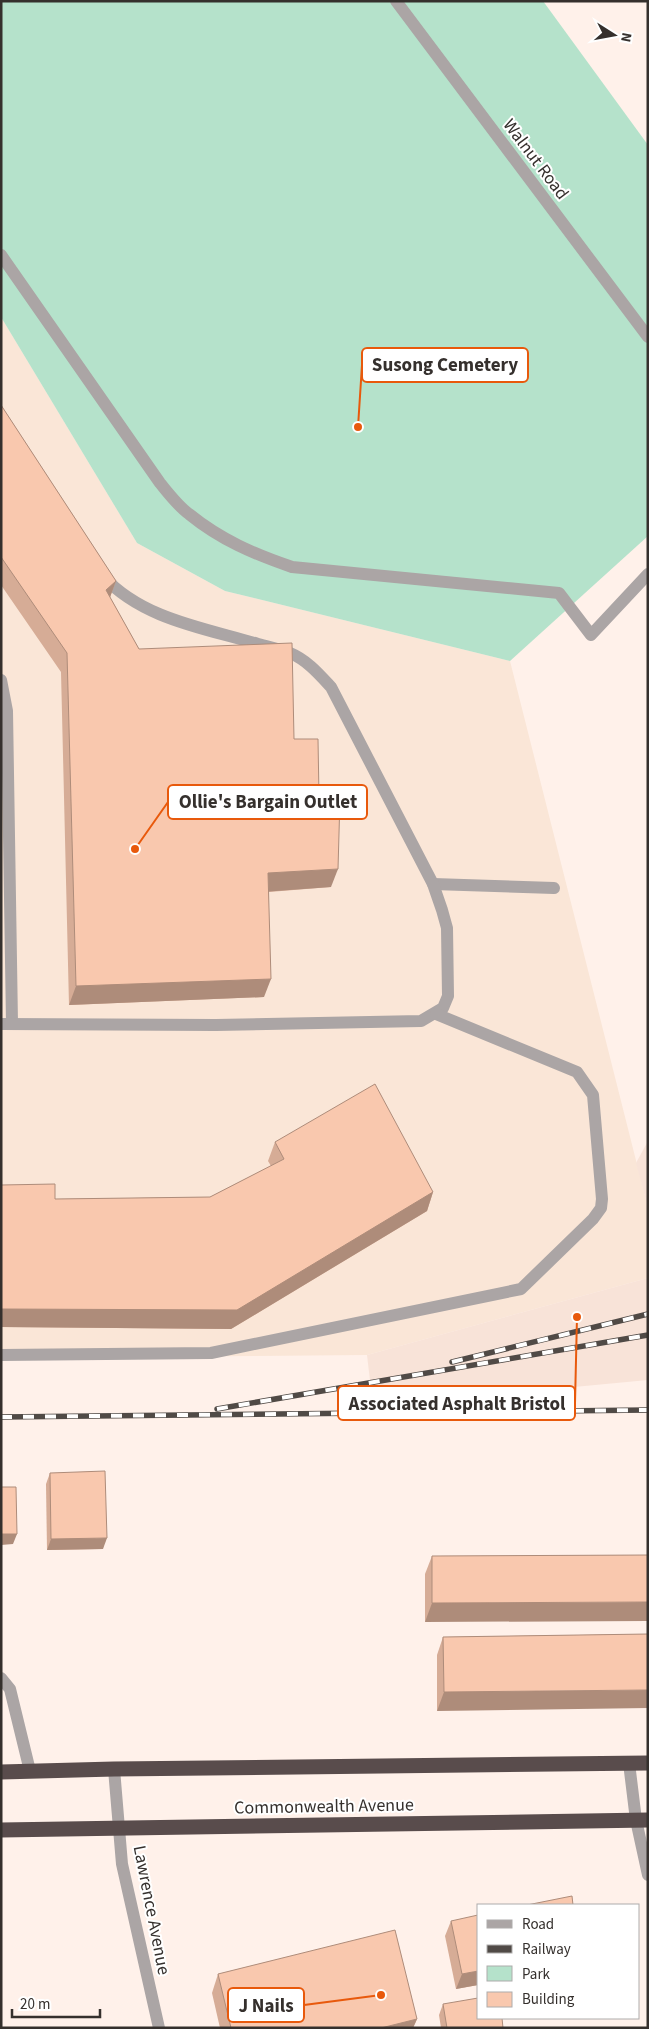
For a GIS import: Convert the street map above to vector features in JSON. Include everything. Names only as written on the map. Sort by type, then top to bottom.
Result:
[{"type":"highway","points":[[1,1772],[648,1763]]},
{"type":"highway","name":"Commonwealth Avenue","points":[[1,1830],[642,1820]]},
{"type":"street","name":"Walnut Road","points":[[396,1],[648,337]]},
{"type":"street","points":[[1,255],[160,484],[188,514],[223,538],[252,553],[292,567],[560,593],[591,635],[648,574]]},
{"type":"street","points":[[1,680],[7,711],[7,1023],[216,1025],[421,1021],[436,1014],[443,1008],[448,996],[447,928],[442,910],[432,884],[331,687],[313,668],[291,653],[167,618],[138,604],[112,586],[95,567]]},
{"type":"street","points":[[432,884],[554,888]]},
{"type":"street","points":[[1,1355],[211,1352],[521,1289],[593,1219],[601,1208],[602,1199],[593,1095],[578,1072],[436,1014]]},
{"type":"street","points":[[1,1678],[10,1689],[30,1771]]},
{"type":"street","points":[[629,1763],[642,1820],[648,1875]]},
{"type":"street","name":"Lawrence Avenue","points":[[114,1769],[122,1864],[159,2028]]},
{"type":"shaded area","points":[[1,317],[137,543],[225,591],[510,661],[648,1208],[648,1278],[367,1355],[1,1358]]},
{"type":"shaded area","points":[[648,1141],[648,1208],[636,1163]]},
{"type":"shaded area","points":[[648,1278],[648,1380],[373,1406],[367,1355]]},
{"type":"green space","points":[[1,1],[543,1],[648,145],[648,536],[510,661],[225,591],[137,543],[1,317]]},
{"type":"building","points":[[1,405],[116,581],[106,590],[139,649],[292,643],[294,739],[318,739],[319,797],[340,798],[338,869],[268,873],[271,979],[76,986],[67,653],[1,557]]},
{"type":"building","points":[[375,1084],[433,1192],[237,1310],[1,1309],[1,1185],[55,1184],[55,1199],[210,1197],[284,1159],[275,1142]]},
{"type":"building","points":[[105,1471],[107,1538],[51,1539],[50,1473]]},
{"type":"building","points":[[1,1487],[16,1487],[17,1534],[1,1534]]},
{"type":"building","points":[[648,1555],[648,1602],[432,1603],[432,1556]]},
{"type":"building","points":[[648,1634],[648,1690],[444,1692],[443,1637]]},
{"type":"building","points":[[572,1896],[573,1904],[532,1904]]},
{"type":"building","points":[[477,1915],[477,1971],[462,1974],[451,1921]]},
{"type":"building","points":[[395,1930],[417,2019],[381,2028],[231,2028],[218,1974]]},
{"type":"building","points":[[477,1998],[477,2019],[502,2019],[503,2028],[447,2028],[443,2004]]},
{"type":"railway","points":[[452,1362],[648,1314]]},
{"type":"railway","points":[[217,1409],[648,1335]]},
{"type":"railway","points":[[1,1417],[648,1410]]},
{"type":"place","name":"Susong Cemetery","points":[[358,427]]},
{"type":"place","name":"Ollie's Bargain Outlet","points":[[135,849]]},
{"type":"place","name":"Associated Asphalt Bristol","points":[[577,1317]]},
{"type":"place","name":"J Nails","points":[[381,1995]]}]
